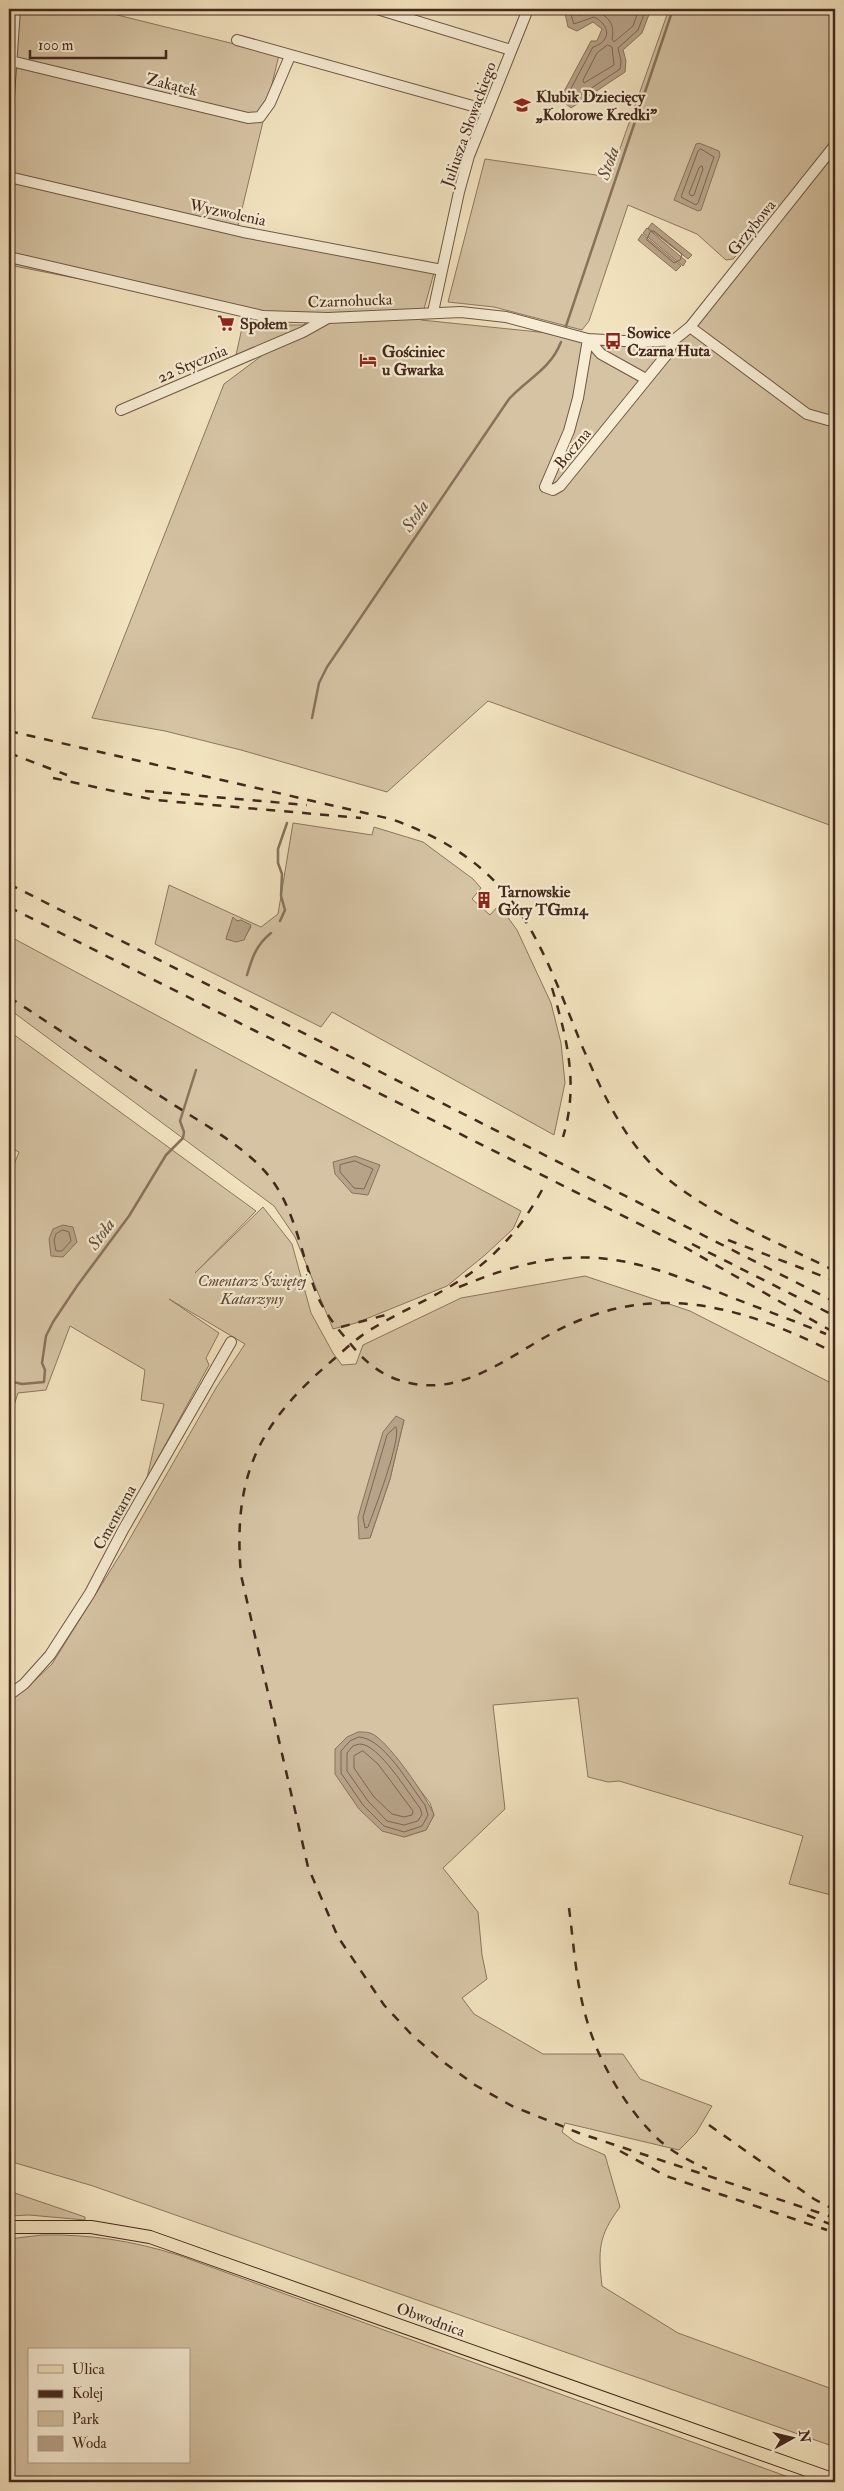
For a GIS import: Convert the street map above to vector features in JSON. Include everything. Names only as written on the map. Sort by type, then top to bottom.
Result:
[{"type":"main road","name":"Obwodnica","points":[[9,2227],[86,2226],[150,2237],[835,2480]]},
{"type":"street","points":[[9,96],[15,9]]},
{"type":"street","points":[[377,9],[511,50]]},
{"type":"street","name":"Juliusza Słowackiego","points":[[433,312],[459,192],[488,110],[528,9]]},
{"type":"street","points":[[237,40],[488,110]]},
{"type":"street","name":"Zakątek","points":[[11,61],[248,118],[260,117],[270,103],[290,56]]},
{"type":"street","name":"Grzybowa","points":[[690,327],[835,145]]},
{"type":"street","name":"Wyzwolenia","points":[[9,177],[243,232],[442,270]]},
{"type":"street","name":"Czarnohucka","points":[[9,258],[263,316],[328,318],[433,312],[506,317],[588,339],[642,342],[674,340]]},
{"type":"street","name":"22 Stycznia","points":[[121,410],[303,332],[328,318]]},
{"type":"street","points":[[674,340],[690,327],[801,410],[828,420],[835,419]]},
{"type":"street","points":[[588,339],[601,354],[646,379]]},
{"type":"street","name":"Boczna","points":[[588,339],[578,398],[569,431],[545,487],[553,490],[560,486],[668,353],[674,340]]},
{"type":"street","name":"Cmentarna","points":[[9,1695],[36,1672],[50,1655],[85,1600],[231,1342]]},
{"type":"green space","points":[[9,9],[93,9],[279,55],[236,234],[435,269],[421,320],[676,346],[835,148],[835,827],[488,701],[387,792],[241,750],[165,731],[92,718],[224,384],[292,333],[236,355],[244,319],[282,325],[303,325],[314,316],[267,322],[131,289],[9,265]]},
{"type":"green space","points":[[669,9],[835,9],[835,139],[783,206],[733,259],[726,260],[697,234],[628,205],[589,321],[582,330],[494,307],[448,302],[485,159],[610,177]]},
{"type":"green space","points":[[293,823],[372,835],[374,827],[423,842],[473,879],[481,888],[472,899],[490,915],[499,905],[517,930],[551,1003],[561,1043],[565,1083],[554,1135],[332,1012],[321,1027],[155,944],[169,885],[261,927],[278,914]],"holes":[[[236,920],[249,924],[251,927],[245,937],[226,939],[229,929]]]},
{"type":"green space","points":[[9,936],[521,1211],[513,1229],[447,1286],[356,1323],[333,1329],[295,1237],[274,1206],[9,1009]]},
{"type":"green space","name":"Cmentarz Świętej Katarzyny","points":[[9,1031],[256,1211],[195,1273],[263,1207],[292,1244],[311,1313],[333,1353],[342,1365],[356,1364],[363,1345],[461,1298],[585,1276],[690,1311],[835,1385],[835,1896],[789,1884],[803,1836],[619,1781],[608,1782],[588,1777],[578,1698],[493,1705],[505,1809],[443,1868],[478,1912],[482,1955],[487,1979],[462,1998],[474,2014],[543,2054],[623,2054],[640,2079],[712,2106],[696,2133],[679,2150],[565,2123],[562,2132],[575,2142],[605,2155],[620,2207],[607,2227],[601,2244],[602,2286],[678,2333],[835,2390],[835,2447],[93,2186],[9,2161],[9,1700],[30,1685],[52,1664],[125,1547],[216,1388],[245,1344],[169,1299],[219,1333],[206,1358],[209,1365],[147,1478],[164,1404],[141,1400],[145,1370],[70,1326],[46,1390],[18,1393],[9,1421],[9,1177],[19,1152],[9,1147]],"holes":[[[404,1420],[390,1479],[370,1538]],[[413,1781],[430,1803],[434,1815],[426,1830],[404,1837]]]},
{"type":"green space","points":[[9,2191],[85,2217],[85,2220],[29,2215],[9,2216]]},
{"type":"green space","points":[[60,2235],[128,2242],[178,2255],[802,2482],[9,2482],[9,2239]]},
{"type":"water","points":[[564,9],[651,9],[642,33],[623,50],[626,61],[625,72],[571,108],[560,99],[591,41],[597,41],[602,29],[593,22],[577,31],[568,27]]},
{"type":"water","points":[[699,143],[719,151],[720,155],[701,210],[698,211],[674,200],[696,144]]},
{"type":"water","points":[[652,223],[692,255],[688,259],[648,228]]},
{"type":"water","points":[[647,228],[686,261],[683,266],[643,233]]},
{"type":"water","points":[[642,234],[681,266],[676,271],[638,240]]},
{"type":"water","points":[[233,917],[237,921],[241,920],[251,925],[244,940],[236,942],[226,939]]},
{"type":"water","points":[[355,1156],[380,1165],[368,1195],[352,1193],[335,1174],[333,1162]]},
{"type":"water","points":[[63,1225],[73,1227],[77,1242],[63,1257],[51,1256],[49,1239],[53,1229]]},
{"type":"water","points":[[396,1416],[404,1420],[390,1479],[370,1538],[359,1539],[358,1517],[383,1432]]},
{"type":"water","points":[[358,1732],[369,1733],[386,1745],[415,1783],[434,1815],[426,1830],[404,1837],[382,1831],[359,1809],[335,1774],[335,1749],[347,1737]]},
{"type":"waterway","name":"Stoła","points":[[566,326],[673,9]]},
{"type":"waterway","name":"Stoła","points":[[312,718],[319,683],[327,667],[509,399],[545,367],[561,342]]},
{"type":"waterway","name":"Stoła","points":[[280,921],[285,910],[281,896],[282,874],[278,863],[278,849],[287,823]]},
{"type":"waterway","name":"Stoła","points":[[247,975],[255,952],[271,933]]},
{"type":"waterway","name":"Stoła","points":[[9,1381],[22,1384],[44,1382],[45,1370],[42,1363],[46,1336],[77,1286],[129,1216],[166,1155],[183,1138],[184,1132],[180,1121],[196,1070]]},
{"type":"railway","points":[[9,731],[391,819],[433,837],[467,857],[494,881],[516,907],[534,937],[551,969],[600,1086],[621,1124],[638,1149],[678,1187],[703,1204],[729,1219],[835,1271]]},
{"type":"railway","points":[[9,753],[67,775]]},
{"type":"railway","points":[[53,778],[155,800],[361,818]]},
{"type":"railway","points":[[145,791],[307,805]]},
{"type":"railway","points":[[9,884],[835,1302]]},
{"type":"railway","points":[[9,907],[679,1244],[835,1333]]},
{"type":"railway","points":[[552,988],[566,1043],[571,1080],[568,1118],[563,1137]]},
{"type":"railway","points":[[9,997],[237,1146],[262,1168],[272,1180],[287,1207],[317,1295],[327,1314],[354,1349],[366,1361],[386,1375],[402,1381],[426,1385],[448,1384],[470,1378],[573,1323],[607,1311],[641,1304],[674,1303],[707,1306],[739,1314],[771,1324],[835,1353]]},
{"type":"railway","points":[[542,1190],[526,1217],[506,1241],[472,1272],[448,1288],[370,1330],[326,1366],[282,1412],[266,1435],[254,1458],[246,1484],[241,1511],[239,1542],[241,1575],[308,1867],[338,1937],[384,2005],[412,2035],[442,2061],[475,2085],[512,2106],[579,2133],[835,2218]]},
{"type":"railway","points":[[728,1240],[835,1281]]},
{"type":"railway","points":[[692,1244],[835,1316]]},
{"type":"railway","points":[[459,1287],[499,1272],[534,1263],[567,1258],[597,1258],[628,1262],[660,1271],[826,1334]]},
{"type":"railway","points":[[341,1327],[389,1314]]},
{"type":"railway","points":[[569,1908],[576,1966],[584,2010],[593,2039],[607,2070],[634,2113],[656,2137],[667,2147],[707,2169]]},
{"type":"railway","points":[[709,2125],[814,2199],[835,2210]]},
{"type":"railway","points":[[620,2151],[666,2176],[827,2230]]},
{"type":"railway","points":[[807,2215],[835,2226]]},
{"type":"place","name":"Klubik Dziecięcy „Kolorowe Kredki”","points":[[522,105]]},
{"type":"place","name":"Społem","points":[[226,323]]},
{"type":"place","name":"Sowice Czarna Huta","points":[[613,341]]},
{"type":"place","name":"Gościniec u Gwarka","points":[[368,360]]},
{"type":"place","name":"Tarnowskie Góry TGm14","points":[[484,900]]}]
